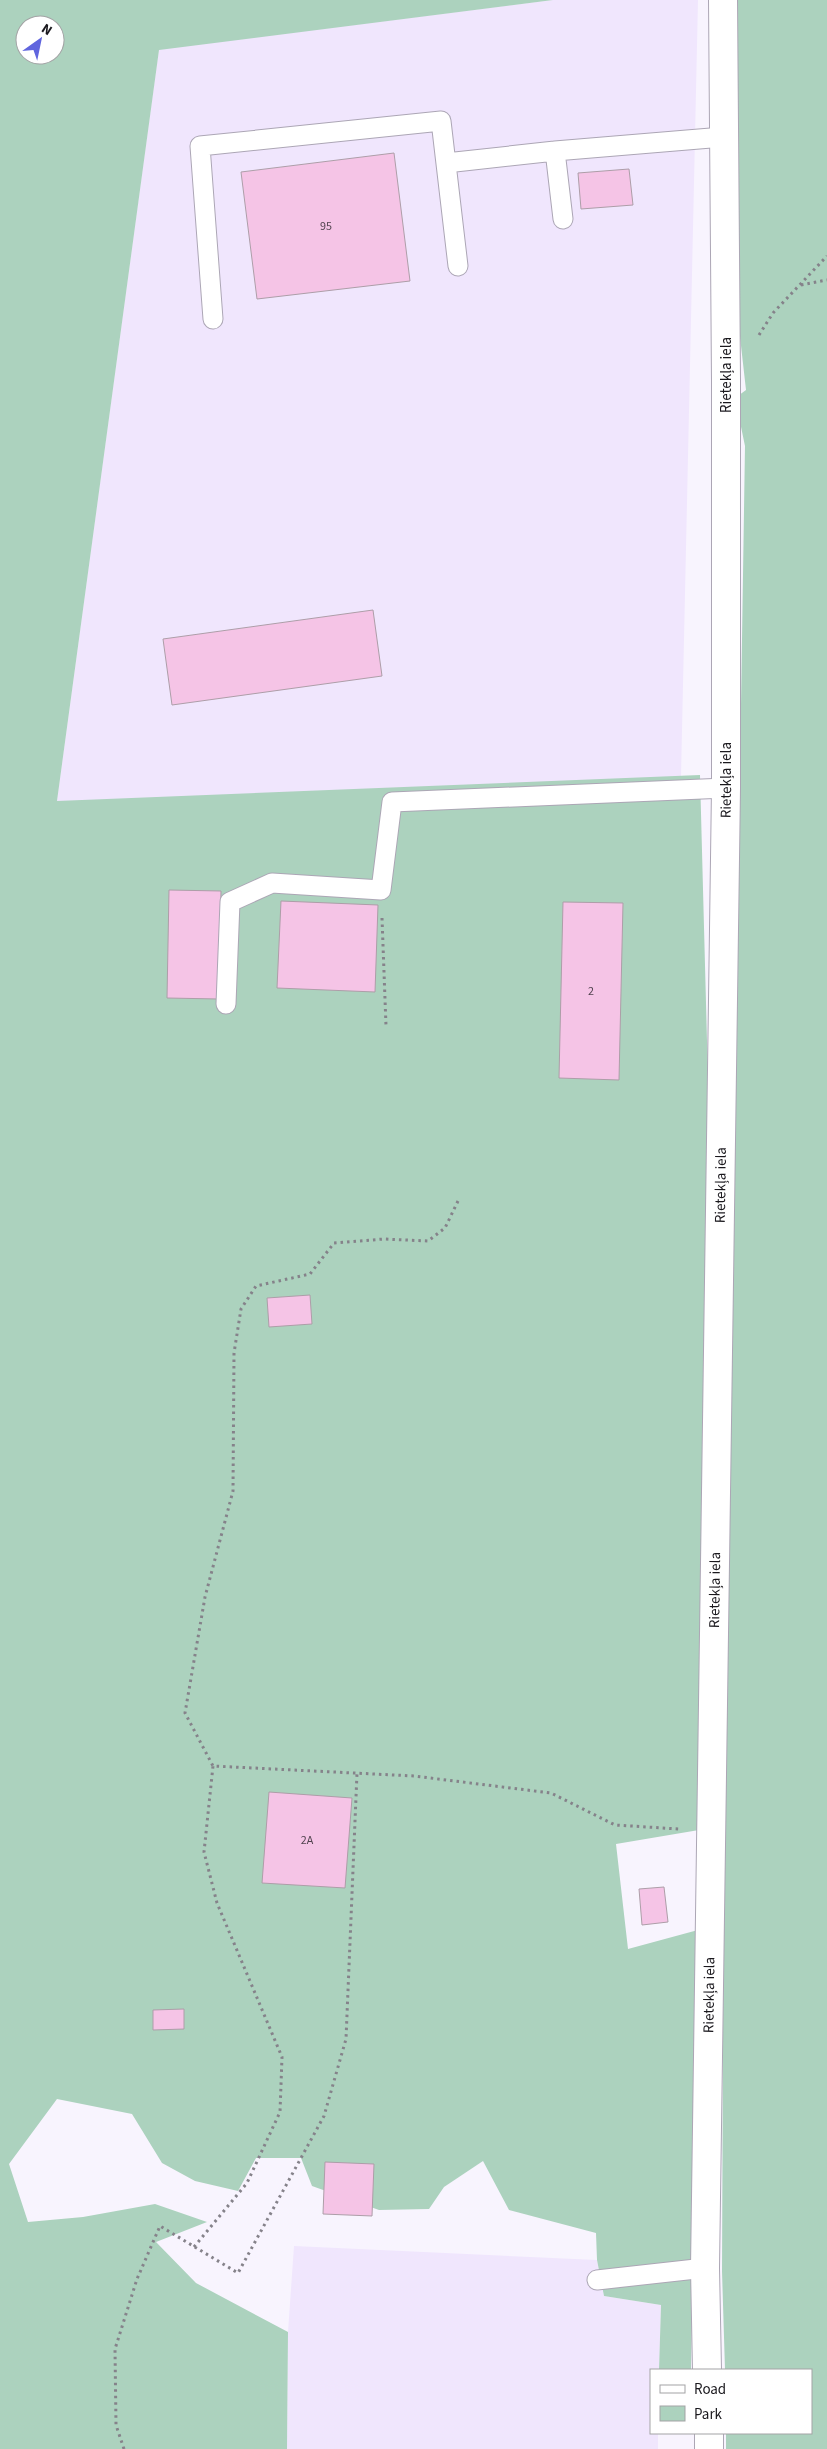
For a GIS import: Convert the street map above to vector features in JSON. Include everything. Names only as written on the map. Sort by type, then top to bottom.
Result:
[{"type":"street","name":"Rietekļa iela","points":[[707,2369],[705,2268],[726,788],[726,380],[723,0]]},
{"type":"street","points":[[709,2434],[709,2449]]},
{"type":"lane","points":[[213,319],[200,146],[441,121],[458,266]]},
{"type":"lane","points":[[446,163],[555,151],[723,137]]},
{"type":"lane","points":[[555,151],[563,219]]},
{"type":"lane","points":[[226,1004],[230,902],[272,883],[381,890],[392,802],[726,788]]},
{"type":"lane","points":[[597,2280],[705,2268]]},
{"type":"path","points":[[726,380],[773,313],[827,256]]},
{"type":"path","points":[[801,285],[827,280]]},
{"type":"path","points":[[381,890],[386,1026]]},
{"type":"path","points":[[194,2247],[247,2183],[280,2112],[281,2093],[282,2057],[217,1902],[204,1852],[213,1766],[185,1713],[205,1597],[233,1491],[234,1353],[242,1309],[256,1286],[310,1274],[334,1243],[384,1239],[428,1241],[445,1228],[458,1200]]},
{"type":"path","points":[[213,1766],[414,1776],[551,1793],[615,1825],[683,1829]]},
{"type":"path","points":[[124,2449],[116,2425],[115,2350],[137,2279],[160,2226],[238,2273],[324,2116],[346,2039],[357,1773]]},
{"type":"shaded area","points":[[553,0],[698,0],[680,822],[57,801],[159,49]]},
{"type":"shaded area","points":[[294,2246],[597,2260],[604,2296],[661,2305],[659,2369],[650,2369],[650,2434],[658,2434],[658,2449],[287,2449],[288,2332]]},
{"type":"green space","points":[[0,0],[553,0],[159,50],[57,801],[700,775],[709,1117],[699,1830],[616,1844],[628,1949],[698,1930],[691,2369],[659,2369],[661,2305],[604,2296],[597,2260],[596,2233],[509,2210],[483,2161],[444,2187],[429,2209],[379,2210],[312,2186],[301,2158],[256,2158],[238,2191],[195,2181],[162,2163],[132,2114],[57,2099],[9,2164],[28,2222],[83,2217],[155,2204],[207,2222],[156,2242],[196,2283],[288,2332],[287,2449],[0,2449]]},
{"type":"green space","points":[[737,0],[827,0],[827,2449],[726,2449],[726,2434],[812,2434],[812,2369],[725,2369],[722,2271],[724,1802],[745,446],[740,422],[731,401],[746,390],[731,257],[738,151],[735,61],[737,60]]},
{"type":"building","points":[[394,153],[410,281],[257,299],[241,172]]},
{"type":"building","points":[[629,169],[633,205],[581,209],[578,173]]},
{"type":"building","points":[[373,610],[382,676],[172,705],[163,639]]},
{"type":"building","points":[[169,890],[221,891],[219,999],[167,998]]},
{"type":"building","points":[[281,901],[378,905],[375,992],[277,988]]},
{"type":"building","points":[[563,902],[623,903],[619,1080],[559,1078]]},
{"type":"building","points":[[310,1295],[312,1324],[269,1327],[267,1298]]},
{"type":"building","points":[[269,1792],[352,1798],[345,1888],[262,1883]]},
{"type":"building","points":[[664,1887],[668,1922],[642,1925],[639,1889]]},
{"type":"building","points":[[184,2009],[184,2029],[153,2030],[153,2010]]},
{"type":"building","points":[[325,2162],[374,2164],[372,2216],[323,2214]]}]
